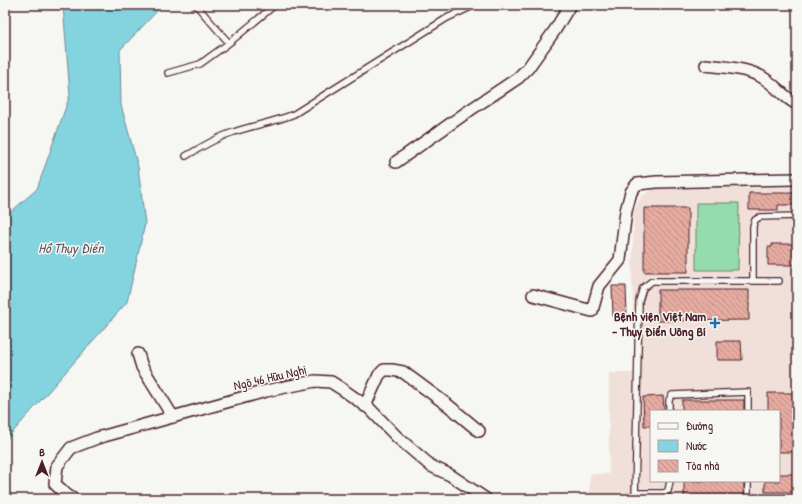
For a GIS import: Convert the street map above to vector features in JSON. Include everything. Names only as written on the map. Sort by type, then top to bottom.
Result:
[{"type":"street","points":[[396,162],[518,78],[528,68],[555,30],[570,5]]},
{"type":"street","points":[[706,65],[744,71],[760,76],[788,99],[797,104]]},
{"type":"street","points":[[533,295],[592,311],[599,286],[620,260],[626,211],[631,192],[637,184],[657,182],[797,180]]},
{"type":"street","points":[[138,354],[142,367],[173,417]]},
{"type":"street","points":[[365,406],[379,375],[384,370],[403,372],[449,406],[479,431]]},
{"type":"street","name":"Ngõ 46 Hữu Nghị","points":[[74,499],[68,496],[55,484],[57,466],[72,448],[97,438],[266,391],[315,381],[331,382],[365,406],[397,437],[431,466],[450,475],[486,499]]},
{"type":"lane","points":[[196,5],[229,43]]},
{"type":"lane","points":[[168,73],[200,64],[229,43],[275,5]]},
{"type":"lane","points":[[186,156],[220,137],[282,119],[294,114],[447,18],[475,5]]},
{"type":"lane","points":[[753,281],[753,226],[755,220],[760,217],[797,216]]},
{"type":"lane","points":[[670,482],[668,491],[664,493],[636,496],[639,301],[643,288],[652,281],[779,281]]},
{"type":"lane","points":[[669,410],[669,400],[672,395],[748,392],[748,410]]},
{"type":"lane","points":[[748,482],[748,499]]},
{"type":"shaded area","name":"Bệnh viện Việt Nam - Thụy Điển Uông Bí","points":[[797,187],[797,499],[589,499],[590,474],[609,474],[609,373],[635,373],[632,273],[634,210],[641,196],[653,189]]},
{"type":"green space","points":[[696,203],[739,203],[738,270],[696,270]]},
{"type":"water","name":"Hồ Thụy Điển","points":[[63,5],[154,5],[160,8],[120,50],[121,105],[138,167],[145,224],[127,302],[5,441],[5,217],[37,189],[70,95]]},
{"type":"building","points":[[749,193],[797,193],[797,205],[778,205],[778,210],[749,210]]},
{"type":"building","points":[[644,208],[688,208],[688,272],[644,272]]},
{"type":"building","points":[[772,244],[797,244],[797,265],[768,265],[768,247],[772,247]]},
{"type":"building","points":[[612,286],[626,286],[627,317],[613,318]]},
{"type":"building","points":[[658,290],[749,290],[749,320],[658,321]]},
{"type":"building","points":[[717,341],[741,341],[742,360],[717,360]]},
{"type":"building","points":[[768,393],[797,393],[797,452],[780,452],[780,410],[768,410]]},
{"type":"building","points":[[663,396],[664,410],[650,410],[650,426],[644,426],[643,397]]},
{"type":"building","points":[[682,400],[744,400],[744,410],[682,410]]},
{"type":"building","points":[[780,474],[797,474],[797,492],[765,492],[765,482],[780,482]]},
{"type":"building","points":[[684,482],[744,482],[744,499],[684,499]]},
{"type":"place","name":"Bệnh viện Việt Nam - Thụy Điển Uông Bí","points":[[715,323]]}]
